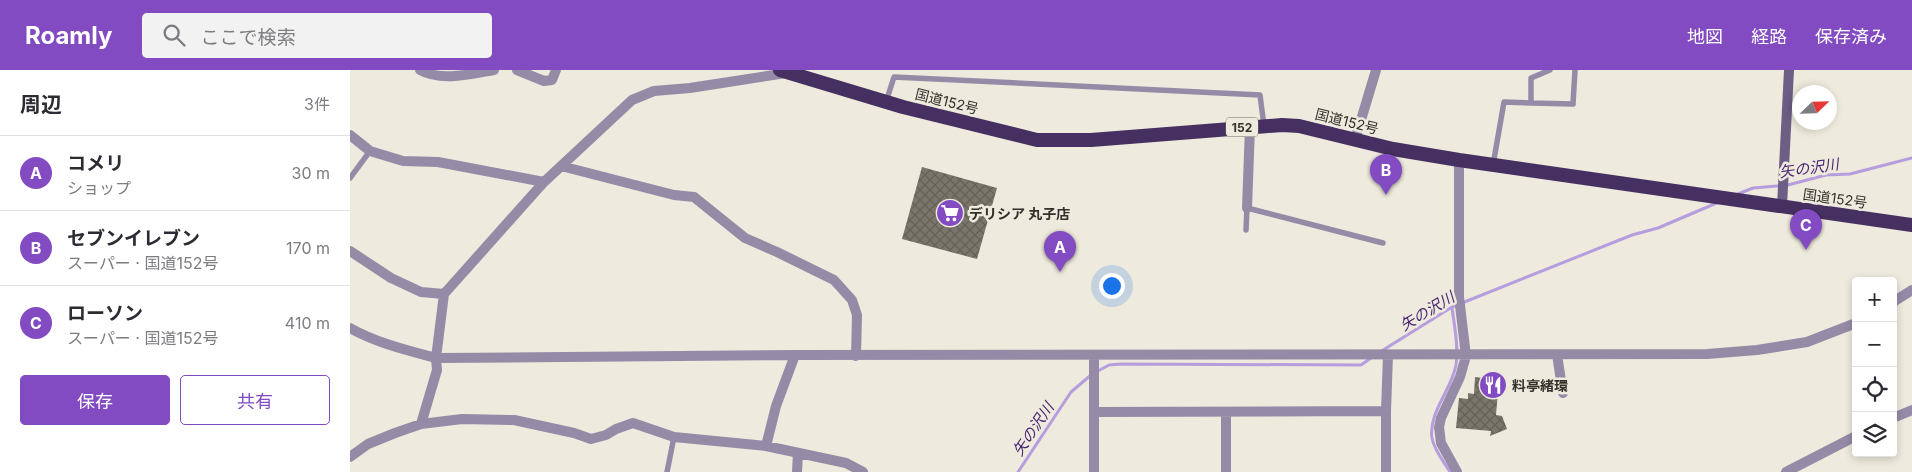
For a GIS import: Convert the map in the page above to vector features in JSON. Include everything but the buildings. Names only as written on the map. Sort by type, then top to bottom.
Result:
[{"type":"highway","name":"国道152号","points":[[783,72],[886,102],[1037,140],[1091,140],[1257,126],[1300,126],[1355,140],[1460,160],[1912,226]]},
{"type":"main road","points":[[1782,206],[1789,70]]},
{"type":"street","points":[[420,70],[427,74],[446,76],[494,70]]},
{"type":"street","points":[[516,70],[544,81],[552,80],[556,70]]},
{"type":"street","points":[[1355,140],[1376,70]]},
{"type":"street","points":[[421,424],[437,370],[436,358],[444,294],[544,182],[632,100],[654,91],[690,88],[783,72]]},
{"type":"street","points":[[1247,208],[1257,126]]},
{"type":"street","points":[[350,134],[370,151],[403,161],[438,162],[544,182]]},
{"type":"street","points":[[1457,472],[1441,443],[1439,427],[1441,418],[1460,378],[1460,160]]},
{"type":"street","points":[[561,166],[674,195],[694,197],[745,238],[834,280],[852,300],[857,315],[856,356]]},
{"type":"street","points":[[350,251],[391,278],[421,292],[444,294]]},
{"type":"street","points":[[1897,299],[1912,290]]},
{"type":"street","points":[[350,328],[364,336],[393,347],[436,358],[795,355],[1460,356],[1707,354],[1757,350],[1807,342],[1852,325]]},
{"type":"street","points":[[766,446],[776,406],[795,355]]},
{"type":"street","points":[[1385,355],[1386,472]]},
{"type":"street","points":[[1557,355],[1563,393]]},
{"type":"street","points":[[1094,356],[1094,472]]},
{"type":"street","points":[[1897,416],[1912,410]]},
{"type":"street","points":[[1095,412],[1386,411]]},
{"type":"street","points":[[1226,412],[1226,472]]},
{"type":"street","points":[[350,457],[368,444],[395,432],[421,424],[462,419],[514,420],[574,433],[591,439],[606,435],[633,423],[674,437],[766,446],[846,463],[863,472]]},
{"type":"street","points":[[1786,472],[1852,438]]},
{"type":"street","points":[[797,472],[798,453]]},
{"type":"lane","points":[[1531,103],[1531,78],[1550,70]]},
{"type":"lane","points":[[1493,165],[1504,102],[1573,104],[1575,70]]},
{"type":"lane","points":[[886,102],[894,77],[1260,95],[1257,126]]},
{"type":"lane","points":[[350,178],[370,151]]},
{"type":"lane","points":[[1246,230],[1247,208],[1383,243]]},
{"type":"lane","points":[[667,472],[674,437]]},
{"type":"waterway","name":"矢の沢川","points":[[1738,194],[1753,188],[1788,185],[1826,175],[1850,174],[1912,158]]},
{"type":"waterway","name":"矢の沢川","points":[[1380,352],[1452,307],[1632,235],[1658,228],[1719,202]]},
{"type":"waterway","points":[[1450,472],[1435,447],[1432,429],[1437,410],[1454,374],[1456,365],[1457,343],[1452,307]]},
{"type":"waterway","name":"矢の沢川","points":[[1096,372],[1109,365],[1121,364],[1361,365],[1371,358]]},
{"type":"waterway","name":"矢の沢川","points":[[1018,472],[1071,392],[1091,375]]},
{"type":"place","name":"セブンイレブン","points":[[1386,195]]},
{"type":"place","name":"デリシア 丸子店","points":[[950,213]]},
{"type":"place","name":"ローソン","points":[[1806,250]]},
{"type":"place","name":"コメリ","points":[[1060,272]]},
{"type":"place","name":"料亭緒環","points":[[1493,385]]}]
